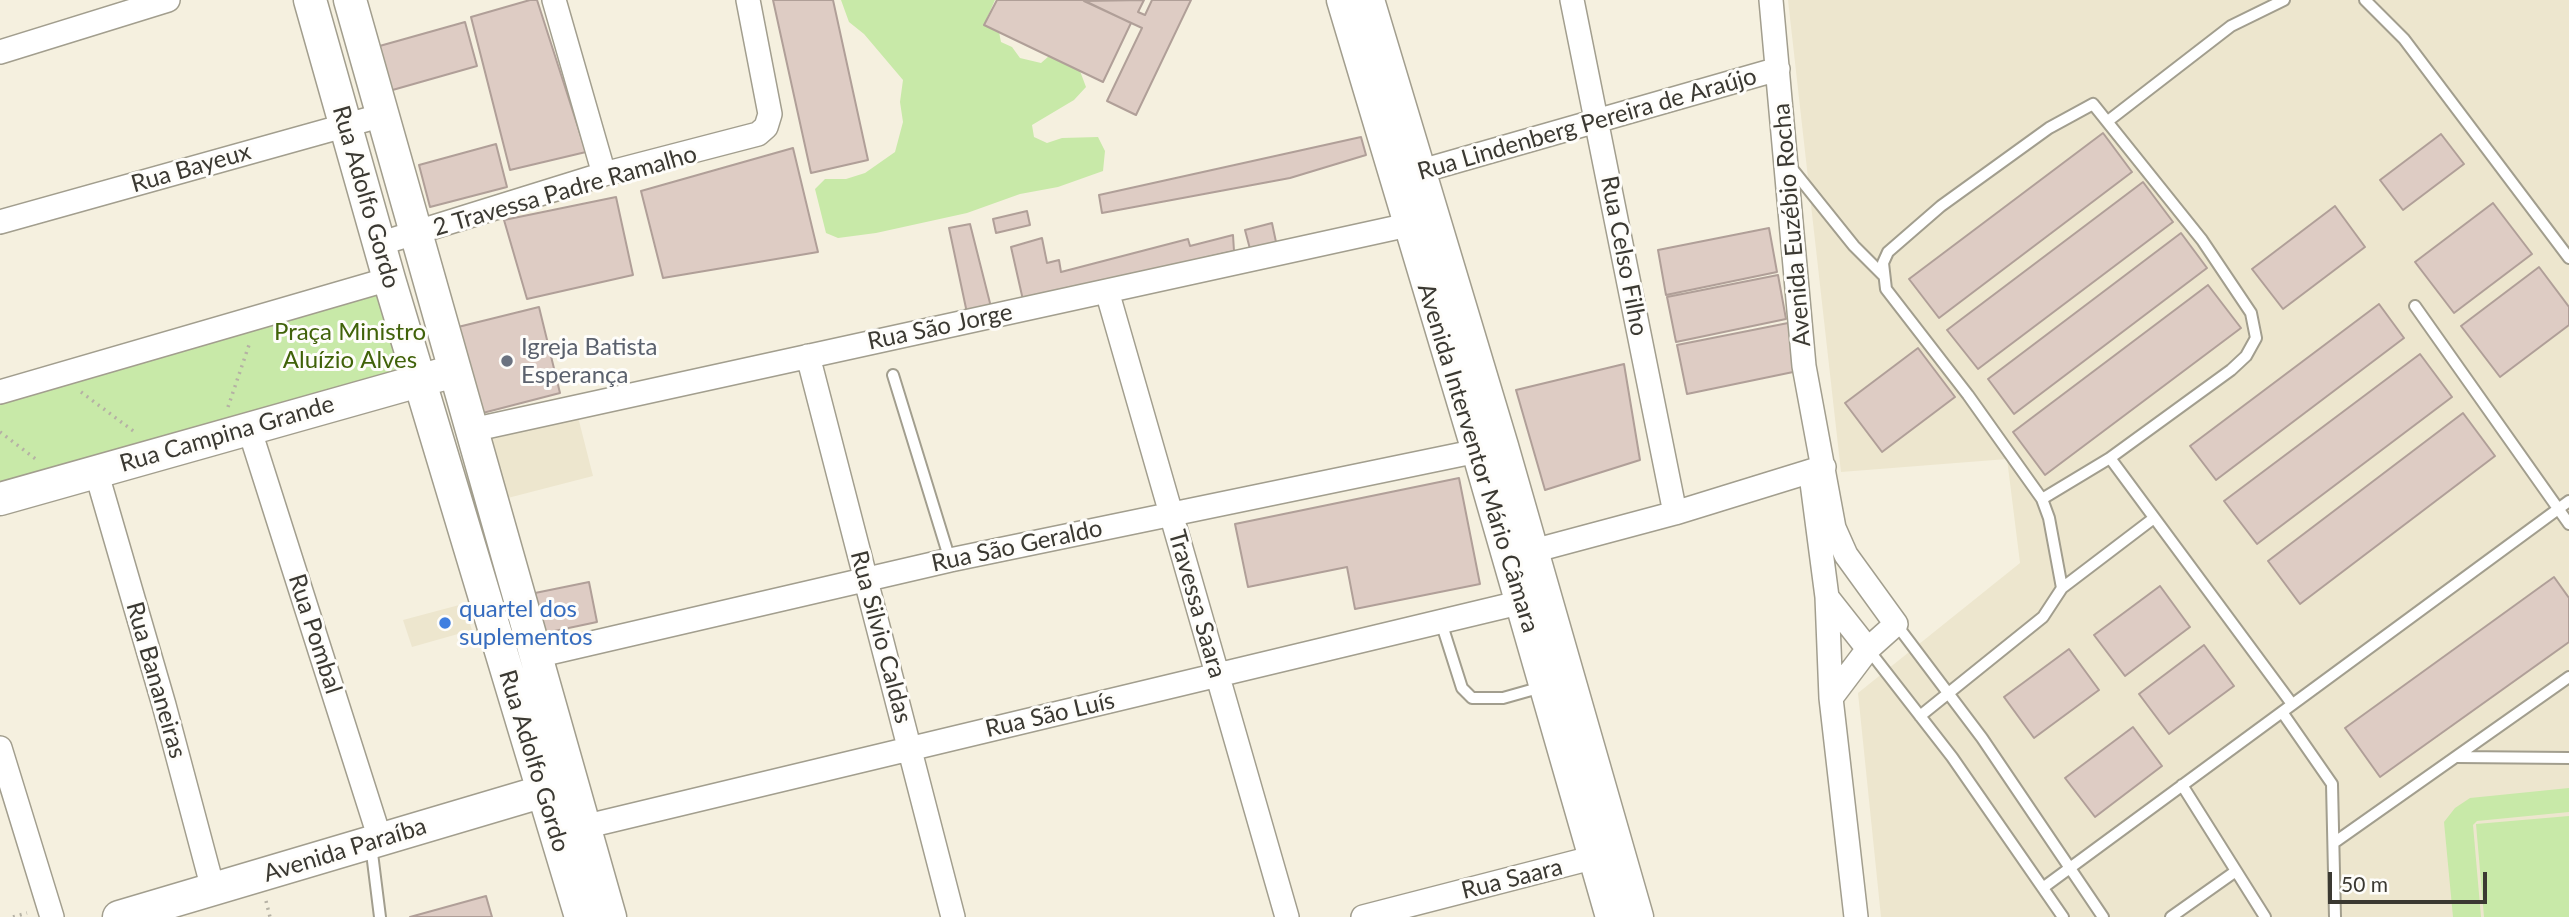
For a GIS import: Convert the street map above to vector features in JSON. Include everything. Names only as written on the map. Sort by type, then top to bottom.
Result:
[{"type":"main road","name":"Rua Adolfo Gordo","points":[[310,0],[420,380],[570,830],[610,917]]},
{"type":"main road","name":"Rua Adolfo Gordo","points":[[350,0],[536,656],[557,787]]},
{"type":"main road","name":"Avenida Interventor Mário Câmara","points":[[1343,0],[1408,175],[1608,854],[1637,917]]},
{"type":"main road","name":"Avenida Interventor Mário Câmara","points":[[1368,0],[1408,175],[1408,225],[1490,449]]},
{"type":"main road","name":"Rua Campina Grande","points":[[0,499],[96,471],[237,422],[455,371]]},
{"type":"main road","name":"Avenida Paraíba","points":[[119,917],[557,787]]},
{"type":"main road","name":"Rua Adolfo Gordo","points":[[570,830],[581,917]]},
{"type":"main road","name":"Avenida Interventor Mário Câmara","points":[[1608,854],[1612,917]]},
{"type":"street","points":[[0,51],[168,0]]},
{"type":"street","points":[[554,0],[604,174]]},
{"type":"street","name":"2 Travessa Padre Ramalho","points":[[379,244],[604,174],[751,138],[766,127],[770,114],[748,0]]},
{"type":"street","name":"Rua Celso Filho","points":[[1572,0],[1675,513]]},
{"type":"street","name":"Avenida Euzébio Rocha","points":[[1771,0],[1804,366],[1817,469],[1828,597],[1831,698],[1856,917]]},
{"type":"street","name":"Rua Lindenberg Pereira de Araújo","points":[[1408,175],[1778,69]]},
{"type":"street","name":"Rua Bayeux","points":[[0,222],[383,115]]},
{"type":"street","name":"Rua São Jorge","points":[[472,430],[1408,225]]},
{"type":"street","points":[[0,392],[389,279]]},
{"type":"street","name":"Travessa Saara","points":[[1107,291],[1287,917]]},
{"type":"street","name":"Rua Silvio Caldas","points":[[808,356],[953,917]]},
{"type":"street","name":"Rua Pombal","points":[[237,422],[375,841]]},
{"type":"street","name":"Rua São Geraldo","points":[[536,656],[1171,512],[1490,449]]},
{"type":"street","points":[[1520,555],[1675,513],[1817,469]]},
{"type":"street","name":"Avenida Euzébio Rocha","points":[[1817,469],[1839,541],[1896,624]]},
{"type":"street","name":"Rua Bananeiras","points":[[96,471],[164,705],[212,889]]},
{"type":"street","points":[[1828,597],[1868,649]]},
{"type":"street","name":"Rua São Luís","points":[[570,830],[1533,600]]},
{"type":"street","points":[[1831,698],[1868,649],[1896,624]]},
{"type":"street","points":[[0,748],[51,917]]},
{"type":"street","name":"Rua Saara","points":[[1363,917],[1608,854]]},
{"type":"lane","points":[[2108,121],[2231,26],[2284,0]]},
{"type":"lane","points":[[2365,0],[2404,39],[2569,258]]},
{"type":"lane","points":[[2042,499],[2109,457],[2231,370],[2253,348],[2256,331],[2251,313],[2202,240],[2093,104],[2015,151],[1941,206],[1888,251],[1883,275],[1886,289],[1968,395],[2042,499],[2049,518],[2062,588]]},
{"type":"lane","points":[[1786,161],[1854,246],[1883,275]]},
{"type":"lane","points":[[2415,306],[2569,524]]},
{"type":"lane","points":[[893,375],[950,560]]},
{"type":"lane","points":[[2109,457],[2292,704]]},
{"type":"lane","points":[[2044,887],[2067,867],[2569,501]]},
{"type":"lane","points":[[1920,716],[2043,617],[2062,588],[2154,518]]},
{"type":"lane","points":[[1441,622],[1462,688],[1472,698],[1503,698],[1557,683]]},
{"type":"lane","points":[[1896,624],[1949,694],[2103,917]]},
{"type":"lane","points":[[1868,649],[1920,716],[2063,917]]},
{"type":"lane","points":[[2335,842],[2569,677]]},
{"type":"lane","points":[[2282,712],[2332,784],[2336,917]]},
{"type":"lane","points":[[2458,757],[2569,758]]},
{"type":"lane","points":[[2182,785],[2265,917]]},
{"type":"lane","points":[[375,841],[380,917]]},
{"type":"lane","points":[[2171,917],[2236,871]]},
{"type":"path","points":[[237,422],[251,338],[238,342]]},
{"type":"path","points":[[76,389],[144,439]]},
{"type":"path","points":[[0,432],[46,468]]},
{"type":"shaded area","points":[[1788,0],[2569,0],[2569,917],[1881,917],[1858,693],[2020,563],[2007,459],[1841,472]]},
{"type":"shaded area","points":[[578,417],[593,476],[500,500],[485,441]]},
{"type":"shaded area","name":"quartel dos suplementos","points":[[463,604],[472,630],[412,647],[403,620]]},
{"type":"green space","points":[[841,0],[995,0],[984,25],[999,32],[1001,42],[1012,47],[1020,58],[1041,63],[1057,49],[1077,63],[1086,87],[1074,100],[1032,125],[1034,137],[1047,143],[1062,138],[1098,137],[1105,151],[1103,171],[1058,187],[1020,194],[967,213],[876,233],[838,238],[826,233],[815,189],[825,179],[846,179],[865,173],[895,152],[903,122],[900,102],[903,80],[864,34],[849,22]]},
{"type":"green space","name":"Praça Ministro Aluízio Alves","points":[[385,291],[407,374],[0,489],[0,400]]},
{"type":"green space","points":[[2569,788],[2569,812],[2477,821],[2473,825],[2481,917],[2453,917],[2444,822],[2455,808],[2470,798]]},
{"type":"green space","points":[[2569,816],[2569,917],[2484,917],[2476,824]]},
{"type":"building","points":[[537,0],[586,152],[510,170],[471,17]]},
{"type":"building","points":[[773,0],[833,0],[868,160],[811,173]]},
{"type":"building","points":[[997,0],[1083,0],[1131,23],[1103,82],[984,25]]},
{"type":"building","points":[[1144,0],[1138,12],[1145,15],[1152,0],[1191,0],[1136,115],[1107,101],[1142,28],[1084,1]]},
{"type":"building","points":[[465,22],[477,66],[389,91],[376,47]]},
{"type":"building","points":[[2103,133],[2132,172],[1939,318],[1909,279]]},
{"type":"building","points":[[2441,134],[2464,164],[2403,210],[2380,180]]},
{"type":"building","points":[[1361,137],[1366,155],[1290,178],[1102,213],[1099,195]]},
{"type":"building","points":[[496,144],[507,187],[430,207],[419,165]]},
{"type":"building","points":[[793,148],[818,252],[663,278],[641,191]]},
{"type":"building","points":[[2143,182],[2173,222],[1978,369],[1947,330]]},
{"type":"building","points":[[616,197],[633,275],[527,299],[504,220]]},
{"type":"building","points":[[2493,203],[2532,254],[2454,313],[2415,262]]},
{"type":"building","points":[[2335,206],[2365,247],[2283,309],[2252,269]]},
{"type":"building","points":[[1027,211],[1030,225],[996,233],[993,219]]},
{"type":"building","points":[[1272,223],[1276,242],[1250,249],[1245,230]]},
{"type":"building","points":[[970,224],[991,307],[967,313],[949,228]]},
{"type":"building","points":[[1769,228],[1777,272],[1666,295],[1658,250]]},
{"type":"building","points":[[2181,233],[2207,268],[2014,414],[1988,379]]},
{"type":"building","points":[[1233,235],[1234,251],[1023,300],[1011,247],[1042,238],[1047,263],[1059,260],[1061,272],[1188,239],[1190,246]]},
{"type":"building","points":[[2539,267],[2569,307],[2569,325],[2500,377],[2461,326]]},
{"type":"building","points":[[1778,275],[1786,319],[1676,342],[1667,297]]},
{"type":"building","points":[[2208,285],[2241,328],[2045,475],[2013,432]]},
{"type":"building","points":[[2379,304],[2404,338],[2216,480],[2190,446]]},
{"type":"building","name":"Igreja Batista Esperança","points":[[539,307],[560,393],[475,415],[454,328]]},
{"type":"building","points":[[1788,323],[1798,371],[1687,394],[1677,345]]},
{"type":"building","points":[[1918,348],[1955,397],[1882,452],[1845,403]]},
{"type":"building","points":[[2420,354],[2452,397],[2257,544],[2224,501]]},
{"type":"building","points":[[1624,364],[1640,460],[1545,490],[1516,390]]},
{"type":"building","points":[[2463,413],[2495,456],[2300,604],[2268,561]]},
{"type":"building","points":[[1459,478],[1480,584],[1355,609],[1347,567],[1248,587],[1235,524]]},
{"type":"building","points":[[2554,577],[2569,598],[2569,642],[2380,777],[2345,728]]},
{"type":"building","points":[[589,582],[597,622],[545,633],[535,593]]},
{"type":"building","points":[[2160,586],[2190,627],[2125,676],[2094,635]]},
{"type":"building","points":[[2204,645],[2234,686],[2169,734],[2139,694]]},
{"type":"building","points":[[2069,649],[2099,690],[2034,738],[2004,697]]},
{"type":"building","points":[[2133,727],[2162,766],[2095,817],[2065,778]]},
{"type":"building","points":[[486,896],[492,917],[410,917]]},
{"type":"place","name":"Igreja Batista Esperança","points":[[507,361]]},
{"type":"place","name":"quartel dos suplementos","points":[[445,623]]}]
